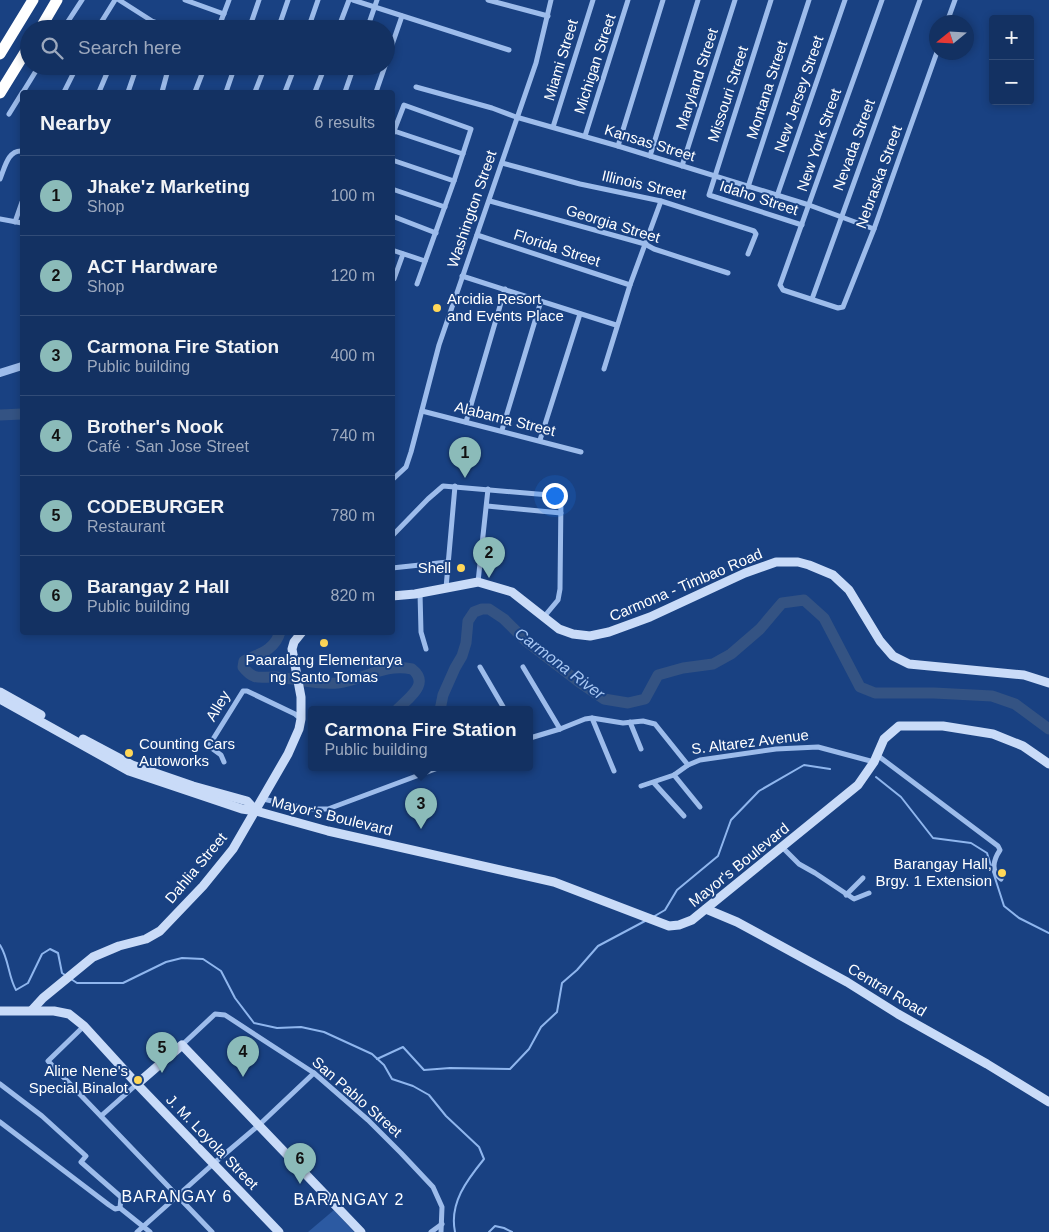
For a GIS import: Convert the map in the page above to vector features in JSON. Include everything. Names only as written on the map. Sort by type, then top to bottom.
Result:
[{"type":"highway","points":[[21,20],[33,0]]},
{"type":"highway","points":[[45,20],[57,0]]},
{"type":"highway","points":[[0,54],[20,21]]},
{"type":"highway","points":[[0,93],[20,61]]},
{"type":"main road","name":"Carmona - Timbao Road","points":[[395,596],[478,582],[512,592],[559,629],[573,634],[590,636],[650,617],[745,573],[776,562],[798,562],[809,564],[833,575],[849,590],[880,641],[893,656],[909,664],[1024,675],[1049,683]]},
{"type":"main road","name":"Dahlia Street","points":[[32,1010],[93,957],[118,946],[146,939],[160,931],[203,886],[233,849],[288,754],[299,729],[302,719],[299,680],[292,649],[294,642],[300,635]]},
{"type":"main road","name":"Mayor's Boulevard","points":[[0,692],[132,765],[193,786],[247,801],[256,811]]},
{"type":"main road","name":"Mayor's Boulevard","points":[[0,699],[129,771],[242,809],[256,811],[328,831],[554,882],[669,926],[679,925],[692,920],[858,784],[876,758],[884,739],[899,726],[943,726],[980,731],[1003,737],[1023,746],[1049,764]]},
{"type":"main road","name":"Central Road","points":[[706,909],[744,926],[847,982],[1049,1102]]},
{"type":"main road","name":"J. M. Loyola Street","points":[[0,1011],[32,1010],[69,1014],[84,1026],[279,1232]]},
{"type":"main road","points":[[137,1084],[182,1045],[361,1232]]},
{"type":"street","points":[[69,20],[82,0]]},
{"type":"street","points":[[104,20],[115,0]]},
{"type":"street","points":[[119,0],[150,20]]},
{"type":"street","points":[[185,0],[224,14]]},
{"type":"street","points":[[222,20],[229,0]]},
{"type":"street","points":[[252,20],[259,0]]},
{"type":"street","points":[[281,20],[288,0]]},
{"type":"street","points":[[311,20],[318,0]]},
{"type":"street","points":[[342,20],[351,0],[509,50]]},
{"type":"street","points":[[370,20],[377,0]]},
{"type":"street","points":[[488,0],[508,3],[548,16]]},
{"type":"street","name":"Washington Street","points":[[395,477],[406,467],[440,345],[462,276],[490,201],[516,117],[536,63],[551,0]]},
{"type":"street","name":"Miami Street","points":[[553,127],[593,0]]},
{"type":"street","name":"Michigan Street","points":[[585,136],[628,0]]},
{"type":"street","points":[[618,146],[663,0]]},
{"type":"street","points":[[650,156],[698,0]]},
{"type":"street","name":"Maryland Street","points":[[682,166],[735,0]]},
{"type":"street","name":"Missouri Street","points":[[709,195],[771,0]]},
{"type":"street","name":"Montana Street","points":[[748,187],[809,0]]},
{"type":"street","name":"New Jersey Street","points":[[777,196],[845,0]]},
{"type":"street","name":"New York Street","points":[[812,299],[783,290],[780,285],[882,0]]},
{"type":"street","name":"Nevada Street","points":[[812,299],[920,0]]},
{"type":"street","points":[[950,15],[955,0]]},
{"type":"street","points":[[395,36],[402,16]]},
{"type":"street","name":"Nebraska Street","points":[[812,299],[842,307],[874,229],[933,60]]},
{"type":"street","points":[[25,90],[34,75]]},
{"type":"street","points":[[65,90],[72,75]]},
{"type":"street","points":[[100,90],[106,75]]},
{"type":"street","points":[[129,90],[134,75]]},
{"type":"street","points":[[163,90],[167,75]]},
{"type":"street","points":[[196,90],[202,75]]},
{"type":"street","points":[[227,90],[233,75]]},
{"type":"street","points":[[256,90],[262,75]]},
{"type":"street","points":[[286,90],[292,75]]},
{"type":"street","points":[[316,90],[322,75]]},
{"type":"street","points":[[345,90],[351,75]]},
{"type":"street","points":[[377,90],[382,75]]},
{"type":"street","name":"Kansas Street","points":[[416,88],[492,108],[516,117],[618,146],[809,205],[874,229]]},
{"type":"street","points":[[9,114],[20,98]]},
{"type":"street","points":[[395,129],[404,104],[471,129],[417,284]]},
{"type":"street","points":[[395,135],[463,154]]},
{"type":"street","points":[[0,179],[11,154],[20,151]]},
{"type":"street","points":[[395,161],[454,181]]},
{"type":"street","name":"Illinois Street","points":[[502,163],[580,184],[661,200],[754,231],[756,234],[748,254]]},
{"type":"street","points":[[395,190],[445,207]]},
{"type":"street","name":"Idaho Street","points":[[709,195],[802,225]]},
{"type":"street","points":[[604,369],[616,325],[661,200]]},
{"type":"street","name":"Georgia Street","points":[[490,201],[646,244],[654,249],[728,273]]},
{"type":"street","points":[[15,222],[20,208]]},
{"type":"street","points":[[395,217],[436,233]]},
{"type":"street","points":[[0,219],[20,222]]},
{"type":"street","name":"Florida Street","points":[[477,235],[630,285]]},
{"type":"street","points":[[395,251],[425,261]]},
{"type":"street","points":[[395,276],[403,254]]},
{"type":"street","points":[[462,276],[616,325]]},
{"type":"street","points":[[466,422],[505,289]]},
{"type":"street","points":[[502,430],[541,301]]},
{"type":"street","points":[[540,440],[580,314]]},
{"type":"street","points":[[0,373],[20,367]]},
{"type":"street","name":"Alabama Street","points":[[422,411],[582,452]]},
{"type":"street","points":[[395,533],[443,486],[561,496],[560,590],[558,600],[543,618]]},
{"type":"street","points":[[446,588],[455,486]]},
{"type":"street","points":[[478,582],[488,489]]},
{"type":"street","points":[[486,506],[561,513]]},
{"type":"street","points":[[395,568],[448,562]]},
{"type":"street","points":[[420,593],[421,632],[426,649]]},
{"type":"street","points":[[480,667],[503,706]]},
{"type":"street","points":[[523,667],[560,729]]},
{"type":"street","name":"Alley","points":[[224,762],[221,755],[210,747],[210,744],[243,692],[247,691],[302,719]]},
{"type":"street","points":[[592,718],[614,771]]},
{"type":"street","name":"S. Altarez Avenue","points":[[533,737],[585,719],[643,721],[655,724],[688,765],[700,760],[776,749],[818,747],[876,758]]},
{"type":"street","points":[[630,722],[641,749]]},
{"type":"street","points":[[876,758],[998,846],[1000,850],[994,860],[997,876],[1001,879]]},
{"type":"street","points":[[641,786],[674,775],[688,765]]},
{"type":"street","points":[[263,799],[309,809],[328,809],[430,771]]},
{"type":"street","points":[[674,775],[700,807]]},
{"type":"street","points":[[654,783],[684,816]]},
{"type":"street","points":[[782,847],[799,864],[846,895],[854,899],[869,893]]},
{"type":"street","points":[[846,895],[862,878]]},
{"type":"street","name":"San Pablo Street","points":[[182,1045],[215,1014],[225,1016],[314,1073],[368,1120],[433,1187],[442,1207],[441,1232]]},
{"type":"street","points":[[84,1026],[48,1061],[212,1232]]},
{"type":"street","points":[[137,1232],[314,1073]]},
{"type":"street","points":[[0,1084],[42,1116],[86,1156],[82,1162],[121,1196],[120,1208]]},
{"type":"street","points":[[101,1116],[137,1084]]},
{"type":"street","points":[[0,1122],[109,1205],[115,1209],[120,1208],[150,1232]]},
{"type":"street","points":[[430,1232],[442,1224]]},
{"type":"shaded area","points":[[334,1210],[354,1232],[308,1232]]},
{"type":"waterway","name":"Carmona River","points":[[0,415],[20,414]]},
{"type":"waterway","name":"Carmona River","points":[[441,706],[443,695],[462,656],[466,643],[468,621],[474,612],[482,609],[489,609],[504,619],[527,642],[604,699],[628,703],[645,699],[658,675],[683,668],[713,664],[731,654],[760,629],[782,603],[804,600],[824,618],[860,687],[875,693],[934,693],[992,696],[1015,704],[1049,729]]},
{"type":"waterway","name":"Carmona River","points":[[279,635],[270,647],[244,661],[243,667],[247,672],[258,677],[277,677],[315,683],[338,683],[392,668],[412,669],[417,675],[419,685],[412,696],[401,706]]},
{"type":"waterway","points":[[653,917],[665,910],[677,890],[718,856],[731,820],[759,791],[804,765],[830,769]]},
{"type":"waterway","points":[[876,777],[901,797],[933,838],[971,843],[987,853],[1004,906],[1019,918],[1049,933]]},
{"type":"waterway","points":[[377,1059],[403,1047],[424,1070],[450,1068],[510,1069],[529,1049],[541,1027],[557,1012],[562,983],[577,970],[598,946],[645,921]]},
{"type":"waterway","points":[[0,945],[16,990],[28,983],[42,954],[50,949],[58,953],[62,973],[65,975]]},
{"type":"waterway","points":[[71,979],[77,983],[123,983],[166,962],[182,958],[203,959],[221,971],[235,998],[254,1023],[277,1028],[301,1027],[324,1032],[372,1054],[384,1065],[392,1079],[413,1086],[429,1095],[446,1116],[479,1147],[484,1159],[471,1175],[457,1202],[454,1221],[455,1232]]},
{"type":"waterway","points":[[489,1232],[495,1226],[512,1232]]},
{"type":"place","name":"Arcidia Resort and Events Place","points":[[437,308]]},
{"type":"place","name":"Jhake'z Marketing","points":[[465,478]]},
{"type":"place","name":"Shell","points":[[461,568]]},
{"type":"place","name":"ACT Hardware","points":[[489,578]]},
{"type":"place","name":"Paaralang Elementarya ng Santo Tomas","points":[[324,643]]},
{"type":"place","name":"Counting Cars Autoworks","points":[[129,753]]},
{"type":"place","name":"Carmona Fire Station","points":[[421,829]]},
{"type":"place","name":"Barangay Hall, Brgy. 1 Extension","points":[[1002,873]]},
{"type":"place","name":"CODEBURGER","points":[[162,1073]]},
{"type":"place","name":"Brother's Nook","points":[[243,1077]]},
{"type":"place","name":"Aline Nene's Special Binalot","points":[[138,1080]]},
{"type":"place","name":"Barangay 2 Hall","points":[[300,1184]]},
{"type":"district","name":"BARANGAY 6","points":[[177,1196]]},
{"type":"district","name":"BARANGAY 2","points":[[349,1199]]}]
